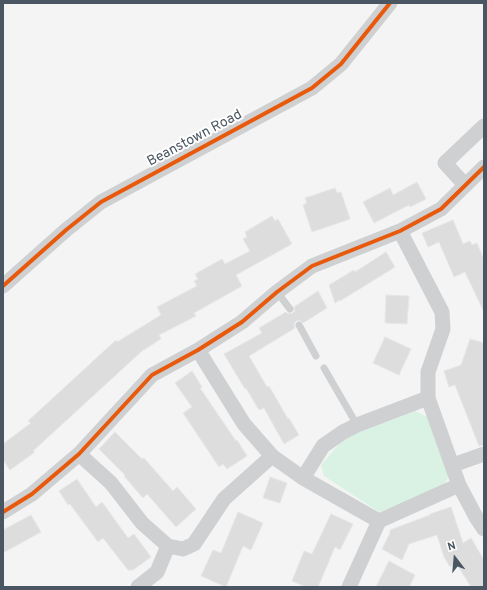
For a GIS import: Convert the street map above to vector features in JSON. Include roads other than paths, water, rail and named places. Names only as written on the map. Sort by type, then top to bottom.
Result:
[{"type":"street","name":"Beanstown Road","points":[[3,286],[66,230],[101,202],[312,88],[341,64],[390,3]]},
{"type":"street","points":[[465,185],[445,163],[483,128]]},
{"type":"street","points":[[3,512],[32,494],[79,454],[152,375],[198,350],[242,322],[277,292],[312,266],[400,231],[441,209],[484,167]]},
{"type":"street","points":[[400,231],[442,312],[442,329],[428,372],[428,398],[460,485],[476,517],[484,529]]},
{"type":"street","points":[[198,350],[244,424],[272,456],[303,478],[379,521]]},
{"type":"street","points":[[303,478],[323,446],[343,432],[357,425],[428,398]]},
{"type":"street","points":[[79,454],[111,483],[142,523],[168,546],[182,549],[194,544],[224,499],[272,456]]},
{"type":"street","points":[[453,465],[484,454]]},
{"type":"street","points":[[349,587],[379,521],[460,485]]},
{"type":"street","points":[[138,587],[157,572],[168,546]]},
{"type":"lane","points":[[277,292],[290,309]]},
{"type":"lane","points":[[299,325],[316,356]]},
{"type":"lane","points":[[324,368],[357,425]]}]
